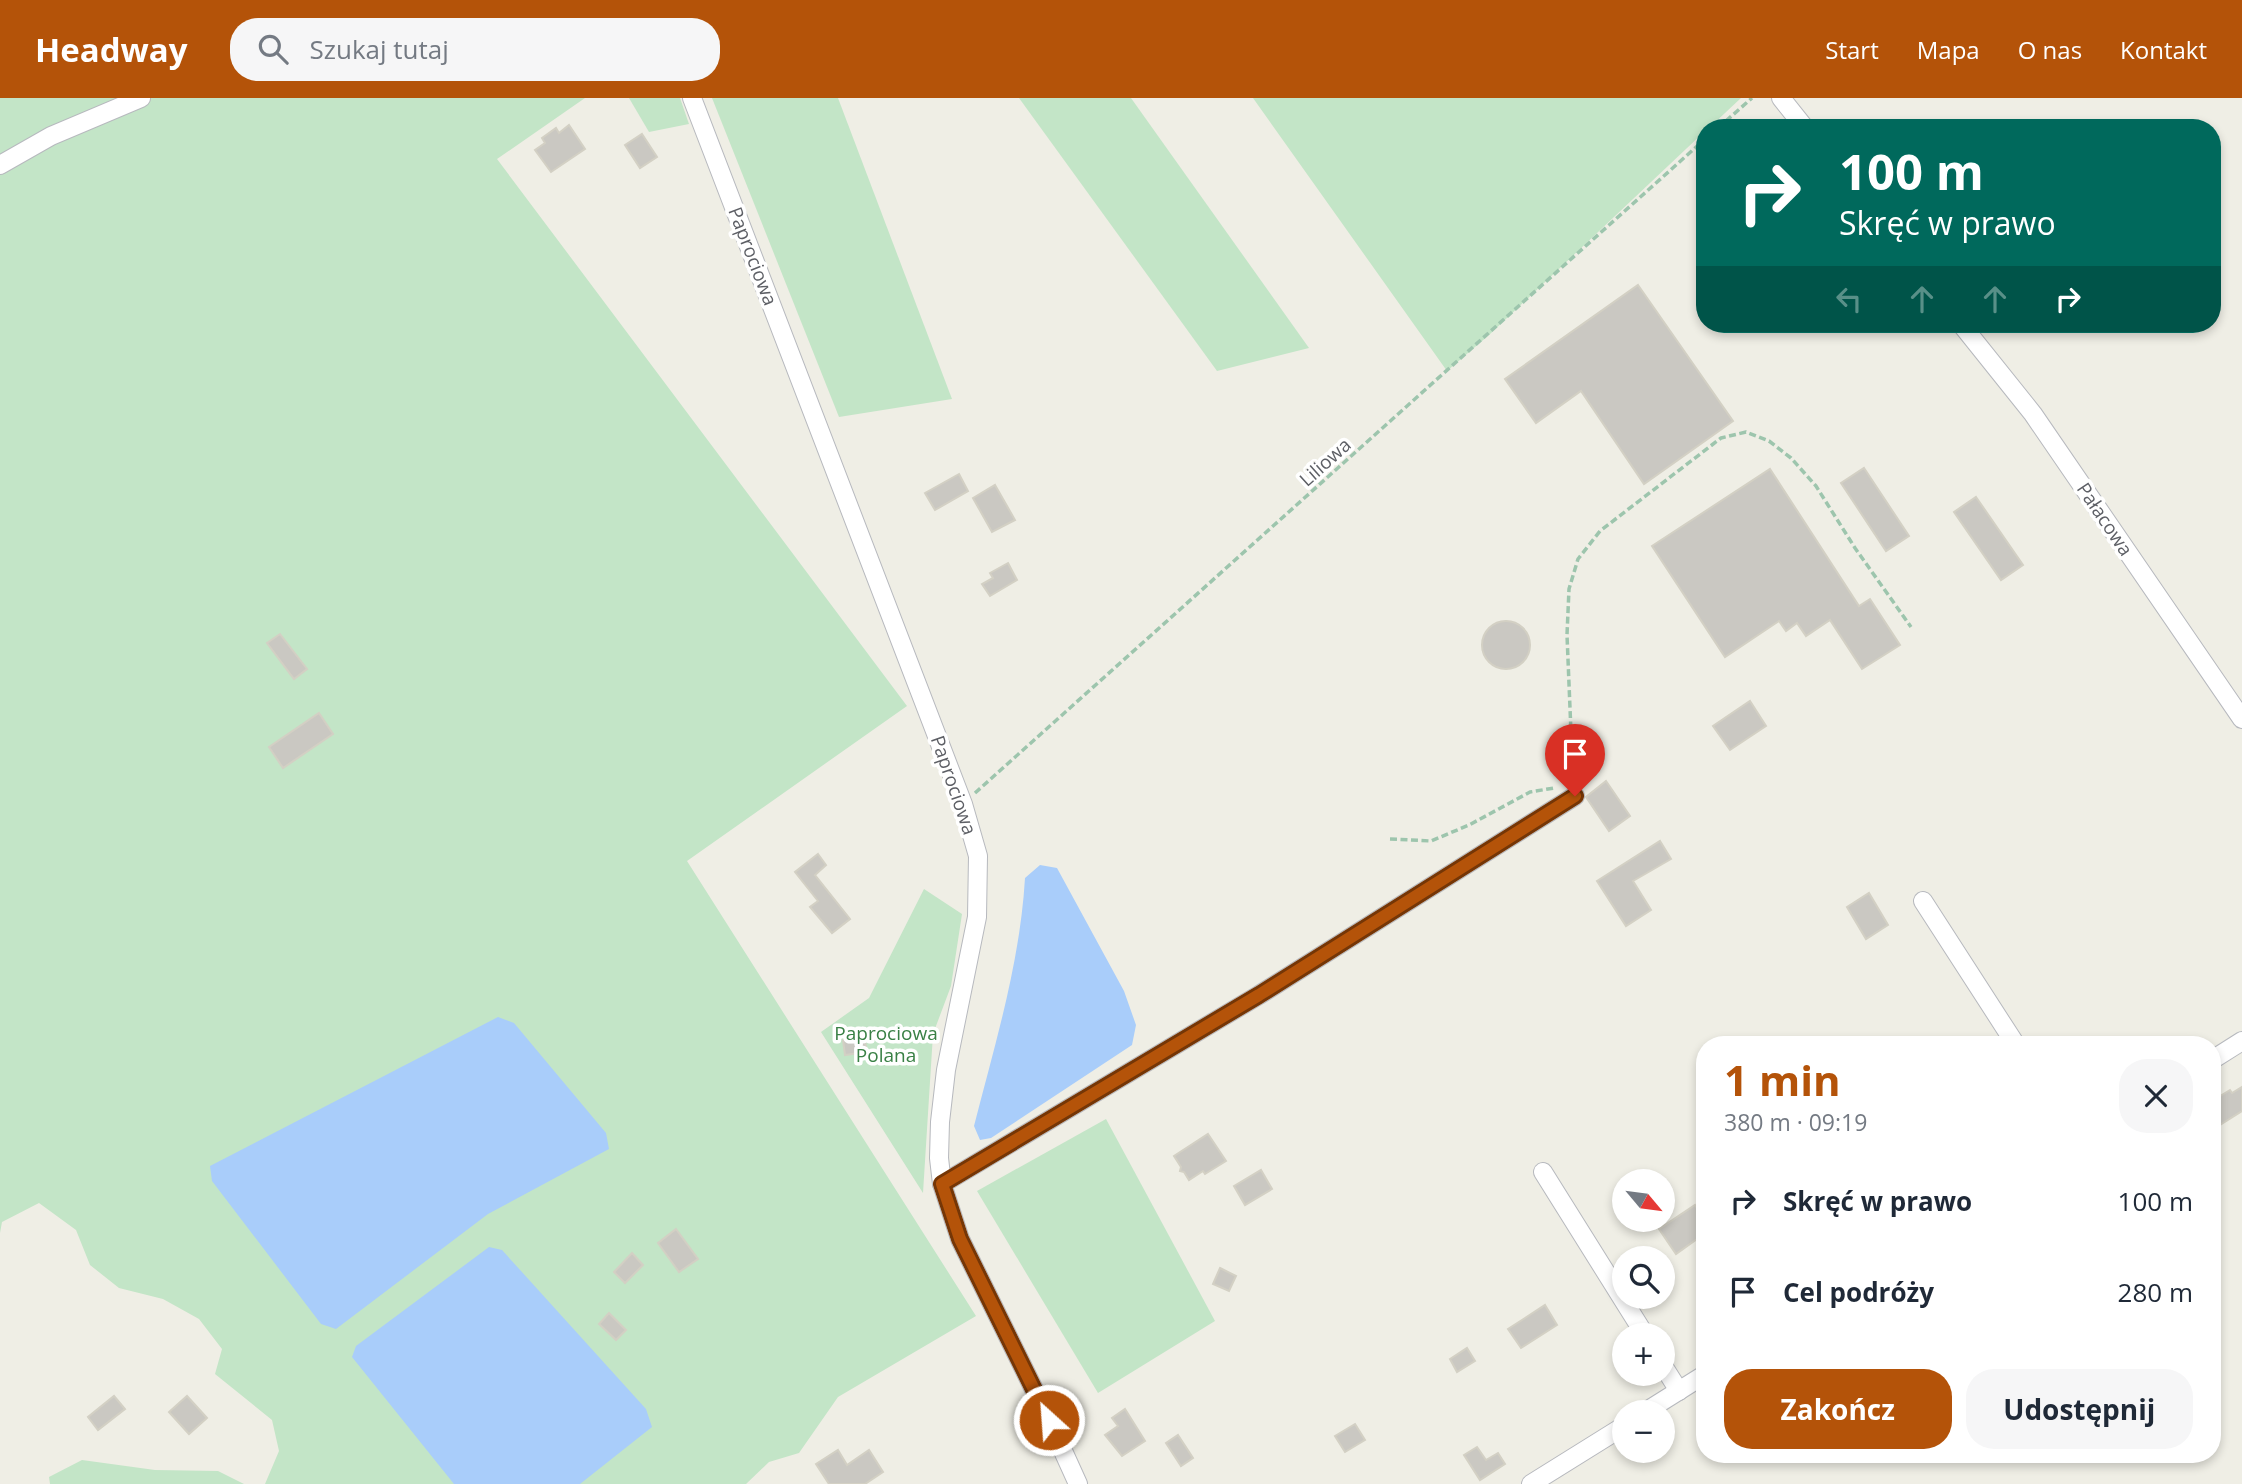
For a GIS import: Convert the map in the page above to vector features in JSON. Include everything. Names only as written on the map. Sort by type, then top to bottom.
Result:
[{"type":"street","points":[[0,165],[51,136],[141,98]]},
{"type":"street","name":"Paprociowa","points":[[692,98],[964,804],[978,856],[977,917],[944,1083],[939,1134],[942,1184],[960,1239],[1078,1484]]},
{"type":"street","points":[[1782,98],[1798,119]]},
{"type":"street","name":"Pałacowa","points":[[1968,333],[2033,414],[2242,719]]},
{"type":"street","points":[[942,1184],[1259,995],[1575,796]]},
{"type":"street","points":[[1923,901],[2010,1036]]},
{"type":"street","points":[[2221,1054],[2242,1041]]},
{"type":"street","points":[[1543,1172],[1637,1323]]},
{"type":"street","points":[[1664,1400],[1696,1380]]},
{"type":"street","points":[[1675,1385],[1679,1391]]},
{"type":"street","points":[[1531,1484],[1612,1433]]},
{"type":"path","points":[[1728,119],[1752,98]]},
{"type":"path","name":"Liliowa","points":[[964,804],[1696,147]]},
{"type":"path","points":[[1390,839],[1431,841],[1469,825],[1530,792],[1574,785],[1567,635],[1569,589],[1578,559],[1600,531],[1721,438],[1746,432],[1769,441],[1791,458],[1816,486],[1911,627]]},
{"type":"green space","points":[[0,98],[585,98],[497,159],[907,706],[687,861],[976,1316],[838,1397],[799,1453],[769,1462],[746,1484],[265,1484],[279,1451],[272,1420],[215,1374],[222,1349],[199,1319],[163,1299],[119,1288],[90,1265],[76,1230],[39,1203],[2,1222],[0,1233]]},
{"type":"green space","points":[[629,98],[680,98],[689,124],[649,132]]},
{"type":"green space","points":[[712,98],[838,98],[952,399],[839,417]]},
{"type":"green space","points":[[1019,98],[1131,98],[1309,348],[1217,371]]},
{"type":"green space","points":[[1253,98],[1741,98],[1719,119],[1696,119],[1696,140],[1489,335],[1447,371]]},
{"type":"green space","name":"Paprociowa Polana","points":[[924,889],[962,914],[951,986],[933,1034],[923,1193],[821,1032],[869,998]]},
{"type":"green space","points":[[1106,1119],[1215,1321],[1098,1393],[977,1191]]},
{"type":"green space","points":[[82,1460],[155,1470],[218,1471],[244,1484],[50,1484],[49,1477]]},
{"type":"water","points":[[1040,865],[1057,868],[1124,991],[1136,1025],[1132,1045],[991,1138],[980,1140],[974,1126],[1012,972],[1025,878]]},
{"type":"water","points":[[498,1017],[514,1023],[606,1133],[609,1149],[488,1214],[336,1329],[321,1324],[212,1181],[210,1166]]},
{"type":"water","points":[[489,1247],[502,1250],[646,1409],[652,1427],[580,1484],[454,1484],[352,1357],[356,1346]]},
{"type":"building","points":[[569,125],[585,149],[551,172],[535,150],[545,143],[542,138],[556,128],[559,133]]},
{"type":"building","points":[[642,134],[657,157],[640,168],[625,145]]},
{"type":"building","points":[[1638,285],[1733,421],[1644,484],[1581,391],[1536,423],[1505,379]]},
{"type":"building","points":[[1864,468],[1909,536],[1886,551],[1841,483]]},
{"type":"building","points":[[1770,469],[1859,606],[1870,599],[1900,645],[1862,669],[1830,620],[1806,636],[1797,623],[1786,631],[1779,621],[1725,657],[1652,546]]},
{"type":"building","points":[[959,474],[968,491],[935,510],[925,493]]},
{"type":"building","points":[[995,485],[1015,520],[992,532],[973,498]]},
{"type":"building","points":[[1976,497],[2023,565],[2001,580],[1954,512]]},
{"type":"building","points":[[1008,563],[1017,580],[990,596],[982,584],[993,578],[990,573]]},
{"type":"building","points":[[1506,621],[1515,622],[1523,628],[1529,636],[1529,654],[1523,662],[1515,668],[1506,669],[1497,668],[1489,662],[1483,654],[1482,645],[1483,636],[1489,628],[1497,622]]},
{"type":"building","points":[[280,634],[307,669],[294,679],[267,643]]},
{"type":"building","points":[[1750,701],[1766,726],[1730,750],[1713,726]]},
{"type":"building","points":[[319,713],[333,734],[283,768],[269,747]]},
{"type":"building","points":[[1606,781],[1630,816],[1609,831],[1586,797]]},
{"type":"building","points":[[1660,841],[1671,859],[1633,881],[1651,910],[1626,926],[1597,881]]},
{"type":"building","points":[[818,854],[826,865],[815,875],[850,919],[832,933],[810,907],[818,901],[795,872]]},
{"type":"building","points":[[1869,893],[1888,925],[1866,939],[1847,907]]},
{"type":"building","points":[[864,1036],[867,1052],[845,1055],[843,1040]]},
{"type":"building","points":[[2242,1087],[2242,1111],[2221,1124],[2221,1096],[2230,1090],[2232,1093]]},
{"type":"building","points":[[1208,1134],[1226,1161],[1189,1180],[1184,1172],[1180,1171],[1181,1167],[1174,1156]]},
{"type":"building","points":[[1261,1170],[1272,1189],[1245,1205],[1234,1186]]},
{"type":"building","points":[[1695,1205],[1696,1240],[1676,1254],[1675,1246],[1671,1246],[1661,1232],[1675,1232],[1675,1218]]},
{"type":"building","points":[[676,1229],[698,1259],[679,1272],[658,1243]]},
{"type":"building","points":[[632,1253],[643,1265],[625,1283],[614,1272]]},
{"type":"building","points":[[1220,1268],[1236,1276],[1229,1291],[1213,1284]]},
{"type":"building","points":[[1545,1305],[1557,1325],[1521,1348],[1508,1329]]},
{"type":"building","points":[[609,1313],[626,1330],[616,1340],[599,1324]]},
{"type":"building","points":[[1467,1348],[1475,1361],[1457,1372],[1450,1359]]},
{"type":"building","points":[[114,1396],[125,1409],[98,1430],[88,1417]]},
{"type":"building","points":[[187,1396],[207,1418],[189,1434],[169,1412]]},
{"type":"building","points":[[1125,1409],[1145,1441],[1122,1456],[1105,1435],[1118,1426],[1112,1418]]},
{"type":"building","points":[[1355,1424],[1365,1440],[1345,1452],[1335,1436]]},
{"type":"building","points":[[1178,1435],[1193,1458],[1181,1466],[1166,1443]]},
{"type":"building","points":[[1477,1447],[1486,1460],[1498,1453],[1505,1464],[1480,1480],[1464,1455]]},
{"type":"building","points":[[838,1450],[847,1465],[869,1450],[883,1472],[865,1484],[829,1484],[816,1464]]},
{"type":"route","points":[[1049,1420],[960,1239],[942,1184],[1259,995],[1575,796]]}]
